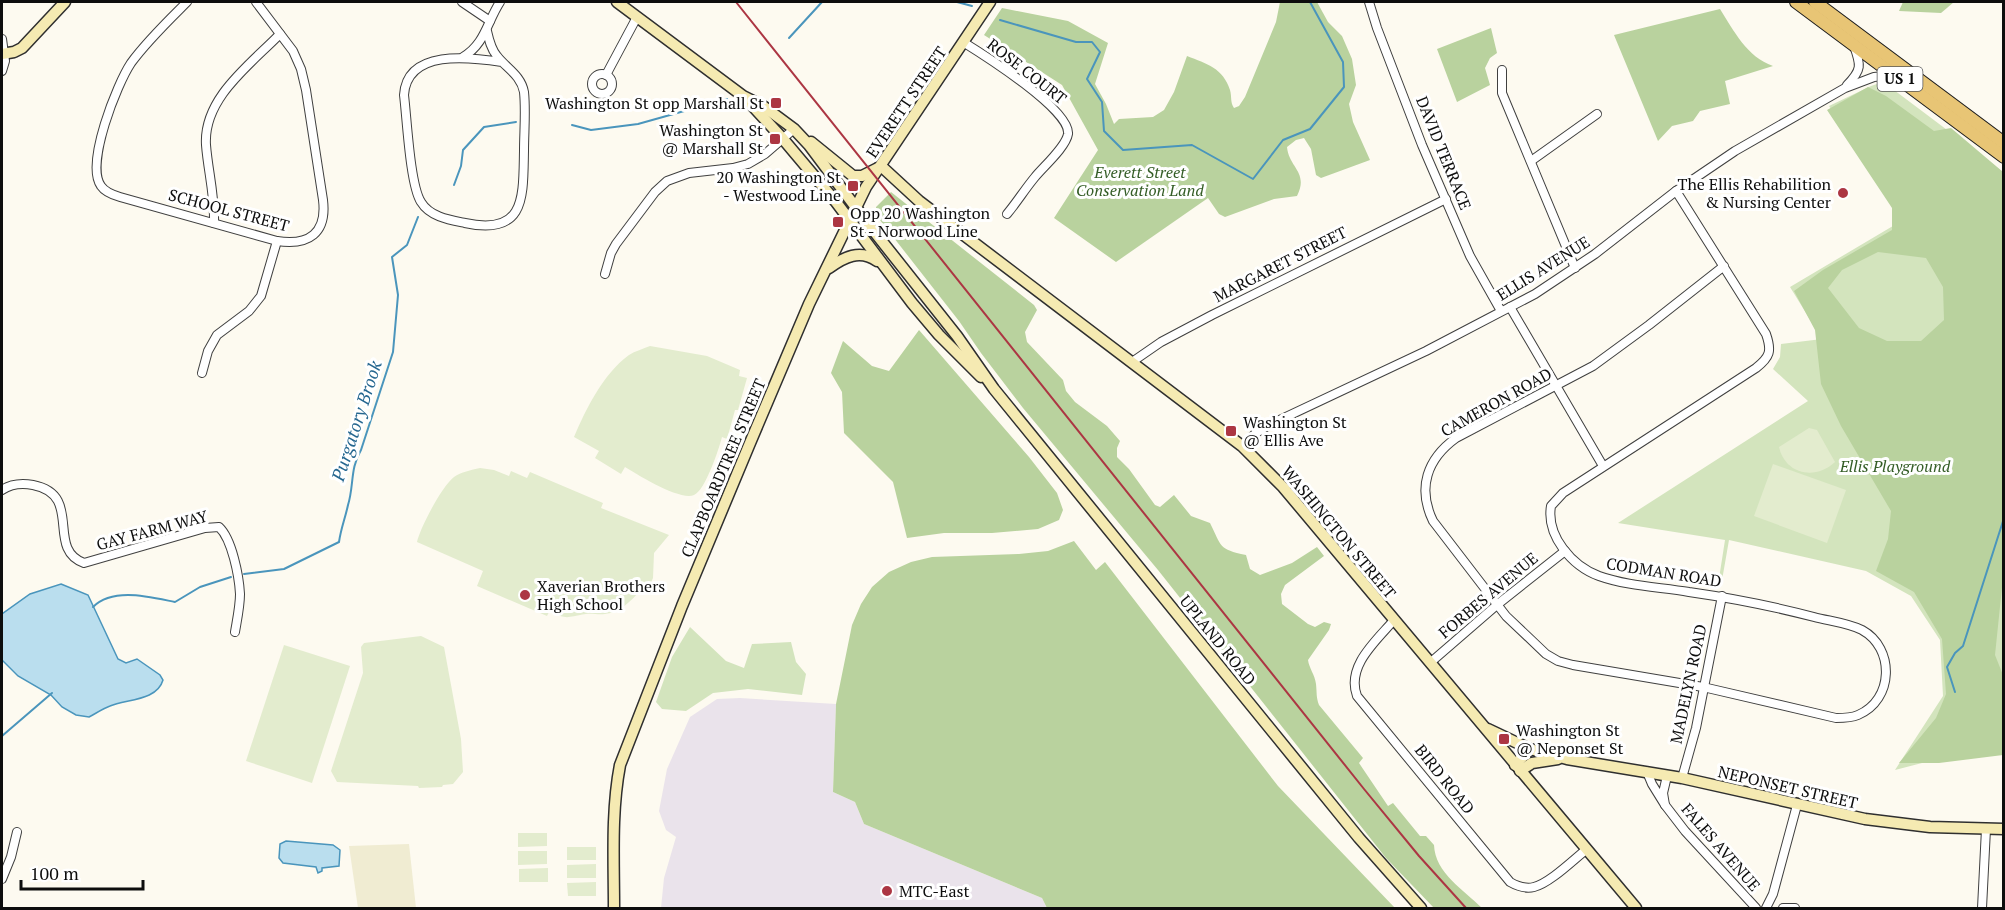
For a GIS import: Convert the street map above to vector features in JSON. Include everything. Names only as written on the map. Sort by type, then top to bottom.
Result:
[{"type":"main road","points":[[3,54],[22,48],[65,2]]},
{"type":"main road","points":[[617,2],[743,96],[763,106],[853,176],[868,174],[880,166]]},
{"type":"main road","name":"EVERETT STREET","points":[[849,221],[880,166],[990,2]]},
{"type":"main road","name":"US 1","points":[[1796,2],[2004,158]]},
{"type":"main road","name":"US 1","points":[[1815,2],[2004,143]]},
{"type":"main road","points":[[743,96],[783,139],[849,221]]},
{"type":"main road","points":[[794,129],[855,207]]},
{"type":"main road","name":"WASHINGTON STREET","points":[[880,166],[919,201],[1242,446],[1283,487],[1636,909]]},
{"type":"main road","name":"UPLAND ROAD","points":[[855,207],[957,336],[994,389],[1353,831],[1420,909]]},
{"type":"main road","name":"UPLAND ROAD","points":[[849,221],[939,335],[994,389]]},
{"type":"main road","name":"CLAPBOARDTREE STREET","points":[[614,909],[616,790],[624,752],[736,475],[809,304],[849,221]]},
{"type":"main road","points":[[826,270],[854,255],[866,255],[881,264]]},
{"type":"main road","name":"NEPONSET STREET","points":[[1483,726],[1530,749],[1567,759],[1682,778],[1797,805],[1874,820],[1930,827],[2004,829]]},
{"type":"main road","points":[[1517,768],[1530,749]]},
{"type":"main road","name":"NEPONSET STREET","points":[[1517,768],[1547,760],[1567,759]]},
{"type":"street","name":"SCHOOL STREET","points":[[187,2],[148,42],[118,85],[105,120],[98,160],[97,178],[100,185],[112,194],[278,241],[297,242],[310,237],[321,225],[324,210],[306,90],[301,69],[293,51],[256,2]]},
{"type":"street","points":[[462,2],[490,21]]},
{"type":"street","points":[[463,57],[477,47],[500,2]]},
{"type":"street","name":"DAVID TERRACE","points":[[1369,2],[1422,145],[1470,256],[1557,386],[1603,466]]},
{"type":"street","points":[[606,75],[637,17]]},
{"type":"street","points":[[487,31],[491,47],[502,62],[516,74],[523,88],[523,191],[518,209],[513,216],[499,224],[484,226],[444,218],[428,210],[420,201],[416,187],[404,95],[407,79],[417,68],[435,61],[463,57],[502,62]]},
{"type":"street","points":[[214,223],[214,199],[206,142],[212,113],[227,89],[280,34]]},
{"type":"street","points":[[2,39],[4,66],[2,71]]},
{"type":"street","name":"ROSE COURT","points":[[963,42],[1051,105],[1067,125],[1068,136],[1008,214]]},
{"type":"street","points":[[1845,88],[1860,67],[1853,44]]},
{"type":"street","points":[[1502,69],[1502,93],[1575,268]]},
{"type":"street","name":"ELLIS AVENUE","points":[[1242,446],[1269,425],[1426,351],[1534,294],[1575,268],[1676,191],[1735,151],[1845,88],[1874,77],[1894,75]]},
{"type":"street","points":[[1531,161],[1597,114]]},
{"type":"street","points":[[605,274],[616,244],[667,181],[689,173],[748,164],[794,129]]},
{"type":"street","name":"CODMAN ROAD","points":[[1676,191],[1724,266],[1770,346],[1764,362],[1563,492],[1551,506],[1550,523],[1554,534],[1574,561],[1596,576],[1616,581],[1722,596],[1781,608],[1862,630],[1879,644],[1884,656],[1887,677],[1884,689],[1877,699],[1860,714],[1836,718],[1703,687]]},
{"type":"street","name":"MARGARET STREET","points":[[1132,362],[1161,342],[1212,315],[1446,199]]},
{"type":"street","points":[[202,373],[208,351],[217,335],[249,311],[261,296],[278,241]]},
{"type":"street","name":"CAMERON ROAD","points":[[1703,687],[1585,667],[1558,660],[1546,654],[1506,616],[1433,521],[1427,509],[1426,480],[1430,466],[1443,448],[1456,438],[1593,366],[1724,266]]},
{"type":"street","name":"GAY FARM WAY","points":[[2,489],[20,483],[51,492],[58,499],[61,507],[64,540],[68,551],[75,560],[84,563],[205,528],[219,527],[228,539],[237,573],[240,595],[235,632]]},
{"type":"street","name":"FORBES AVENUE","points":[[1431,662],[1498,604],[1565,551]]},
{"type":"street","name":"MADELYN ROAD","points":[[1682,778],[1696,728],[1722,596]]},
{"type":"street","name":"BIRD ROAD","points":[[1394,620],[1356,670],[1353,686],[1357,696],[1510,882],[1524,888],[1534,887],[1547,880],[1587,849]]},
{"type":"street","name":"FALES AVENUE","points":[[1647,772],[1665,805],[1684,831],[1756,909]]},
{"type":"street","name":"FALES AVENUE","points":[[1665,805],[1663,793],[1667,776]]},
{"type":"street","points":[[1766,909],[1775,888],[1797,805]]},
{"type":"street","points":[[1983,909],[1986,829]]},
{"type":"street","points":[[2,879],[17,832]]},
{"type":"street","points":[[1784,909],[1795,909]]},
{"type":"shaded area","points":[[740,698],[836,704],[833,792],[855,802],[864,824],[1042,898],[1047,908],[661,908],[664,878],[676,837],[666,830],[659,811],[667,769],[690,717],[717,699]]},
{"type":"shaded area","points":[[409,844],[416,908],[358,908],[349,846]]},
{"type":"green space","name":"Everett Street Conservation Land","points":[[1280,2],[1317,2],[1328,22],[1342,36],[1352,59],[1356,85],[1349,104],[1353,122],[1370,160],[1321,178],[1316,175],[1311,149],[1304,138],[1296,140],[1287,147],[1288,154],[1300,175],[1300,188],[1297,196],[1274,199],[1225,217],[1219,214],[1208,198],[1116,262],[1054,218],[1098,150],[1062,85],[984,35],[1002,8],[1068,21],[1108,43],[1095,84],[1114,124],[1119,119],[1153,117],[1164,110],[1174,92],[1187,56],[1208,64],[1219,72],[1230,90],[1234,108],[1239,106],[1245,97],[1276,22]]},
{"type":"green space","points":[[1903,2],[1954,2],[1941,13],[1899,11]]},
{"type":"green space","points":[[1720,9],[1748,50],[1773,66],[1725,81],[1730,104],[1700,111],[1693,121],[1672,126],[1658,141],[1614,35]]},
{"type":"green space","points":[[1491,28],[1497,53],[1490,58],[1485,68],[1490,85],[1457,102],[1437,49]]},
{"type":"green space","name":"Ellis Playground","points":[[1877,84],[1894,90],[2003,172],[2003,734],[1980,748],[1895,770],[1943,696],[1940,640],[1911,596],[1866,571],[1729,540],[1721,586],[1718,585],[1725,540],[1618,523],[1808,401],[1773,369],[1780,357],[1781,344],[1822,339],[1790,287],[1903,220],[1829,106]]},
{"type":"green space","name":"Ellis Playground","points":[[1868,87],[1886,96],[1934,131],[1951,128],[2003,172],[2004,568],[1995,655],[2003,675],[2003,755],[1939,763],[1899,763],[1936,718],[1946,694],[1942,639],[1914,592],[1876,571],[1888,539],[1891,511],[1841,426],[1821,384],[1815,330],[1794,291],[1823,270],[1892,230],[1892,208],[1827,110]],"holes":[[[1878,252],[1926,258],[1943,287],[1944,320],[1921,341],[1887,341],[1859,328],[1828,288],[1842,270]]]},
{"type":"green space","points":[[891,192],[1034,305],[1037,310],[1025,332],[1027,342],[1063,380],[1066,391],[1075,402],[1107,426],[1120,441],[1117,457],[1129,469],[1155,505],[1160,507],[1174,495],[1191,516],[1210,523],[1225,549],[1246,555],[1250,569],[1260,575],[1292,563],[1317,547],[1324,556],[1285,585],[1281,594],[1282,604],[1308,624],[1315,627],[1324,622],[1331,624],[1308,660],[1315,681],[1319,705],[1363,758],[1359,763],[1388,806],[1393,803],[1420,836],[1426,836],[1434,845],[1439,864],[1445,872],[1482,908],[1434,908],[1386,858],[1158,570],[1023,408],[959,321],[876,215],[876,207]]},
{"type":"green space","points":[[919,330],[1029,457],[1057,493],[1063,510],[1059,520],[1038,529],[992,533],[944,533],[907,538],[893,482],[844,433],[842,392],[831,373],[843,341],[872,366],[889,371]]},
{"type":"green space","points":[[650,346],[707,356],[740,370],[739,376],[747,378],[727,439],[722,437],[707,478],[694,495],[688,496],[669,491],[625,467],[621,474],[595,458],[599,451],[574,437],[590,404],[611,372],[629,355]]},
{"type":"green space","points":[[1809,428],[1817,430],[1835,462],[1827,468],[1810,473],[1794,469],[1782,456],[1779,447]]},
{"type":"green space","points":[[1773,464],[1846,490],[1827,543],[1754,516]]},
{"type":"green space","points":[[480,468],[509,476],[511,471],[527,478],[530,472],[603,503],[601,508],[669,535],[654,553],[653,578],[647,592],[640,591],[624,606],[610,613],[568,617],[549,612],[547,616],[477,586],[483,571],[417,542],[432,508],[449,482],[466,471]]},
{"type":"green space","points":[[1074,541],[1096,570],[1105,562],[1278,786],[1395,908],[1047,908],[1042,898],[864,824],[855,802],[833,792],[836,704],[852,625],[861,604],[872,587],[889,572],[911,562],[932,557],[1048,551]]},
{"type":"green space","points":[[690,627],[726,661],[744,668],[752,644],[791,642],[796,662],[806,674],[802,695],[748,689],[713,693],[686,711],[662,709],[656,702],[672,657]]},
{"type":"green space","points":[[421,636],[444,647],[461,739],[463,772],[453,784],[442,787],[419,788],[418,786],[337,782],[331,771],[363,673],[361,647],[364,643]]},
{"type":"green space","points":[[284,645],[350,666],[312,783],[246,761]]},
{"type":"green space","points":[[518,833],[547,833],[547,846],[518,847]]},
{"type":"green space","points":[[567,847],[596,847],[596,860],[567,860]]},
{"type":"green space","points":[[518,851],[547,851],[547,864],[518,865]]},
{"type":"green space","points":[[596,864],[596,878],[567,878],[567,865]]},
{"type":"green space","points":[[548,868],[548,882],[519,882],[519,869]]},
{"type":"green space","points":[[596,882],[596,896],[568,896],[567,883]]},
{"type":"water","points":[[61,584],[88,595],[118,659],[126,663],[137,659],[160,675],[163,680],[160,687],[148,696],[110,706],[89,717],[76,715],[62,707],[51,695],[18,676],[2,660],[2,614],[30,594]]},
{"type":"water","points":[[286,841],[333,845],[340,850],[339,866],[322,868],[322,871],[318,873],[316,867],[283,863],[279,858],[280,844]]},
{"type":"waterway","name":"Purgatory Brook","points":[[789,38],[822,2]]},
{"type":"waterway","name":"Purgatory Brook","points":[[957,2],[972,6]]},
{"type":"waterway","name":"Purgatory Brook","points":[[1000,20],[1076,42],[1092,42],[1100,52],[1087,79],[1102,102],[1104,131],[1123,150],[1192,145],[1253,179],[1283,140],[1310,129],[1344,87],[1343,62],[1310,2]]},
{"type":"waterway","name":"Purgatory Brook","points":[[572,125],[591,130],[638,124],[727,99]]},
{"type":"waterway","name":"Purgatory Brook","points":[[454,185],[461,166],[463,150],[484,127],[516,122]]},
{"type":"waterway","name":"Purgatory Brook","points":[[244,574],[284,569],[339,542],[350,498],[355,464],[393,352],[398,295],[392,257],[407,245],[418,217]]},
{"type":"waterway","points":[[1955,692],[1947,667],[1955,653],[1963,646],[2004,518]]},
{"type":"waterway","name":"Purgatory Brook","points":[[93,607],[101,601],[121,595],[143,596],[175,602],[200,587],[231,577]]},
{"type":"waterway","name":"Purgatory Brook","points":[[2,736],[52,693]]},
{"type":"railway","points":[[736,2],[1364,789],[1419,856],[1466,908]]},
{"type":"place","name":"Washington St opp Marshall St","points":[[776,103]]},
{"type":"place","name":"Washington St @ Marshall St","points":[[775,139]]},
{"type":"place","name":"20 Washington St - Westwood Line","points":[[853,186]]},
{"type":"place","name":"The Ellis Rehabilition & Nursing Center","points":[[1843,193]]},
{"type":"place","name":"Opp 20 Washington St - Norwood Line","points":[[838,222]]},
{"type":"place","name":"Washington St @ Ellis Ave","points":[[1231,431]]},
{"type":"place","name":"Xaverian Brothers High School","points":[[525,595]]},
{"type":"place","name":"Washington St @ Neponset St","points":[[1504,739]]},
{"type":"place","name":"MTC-East","points":[[887,891]]}]
